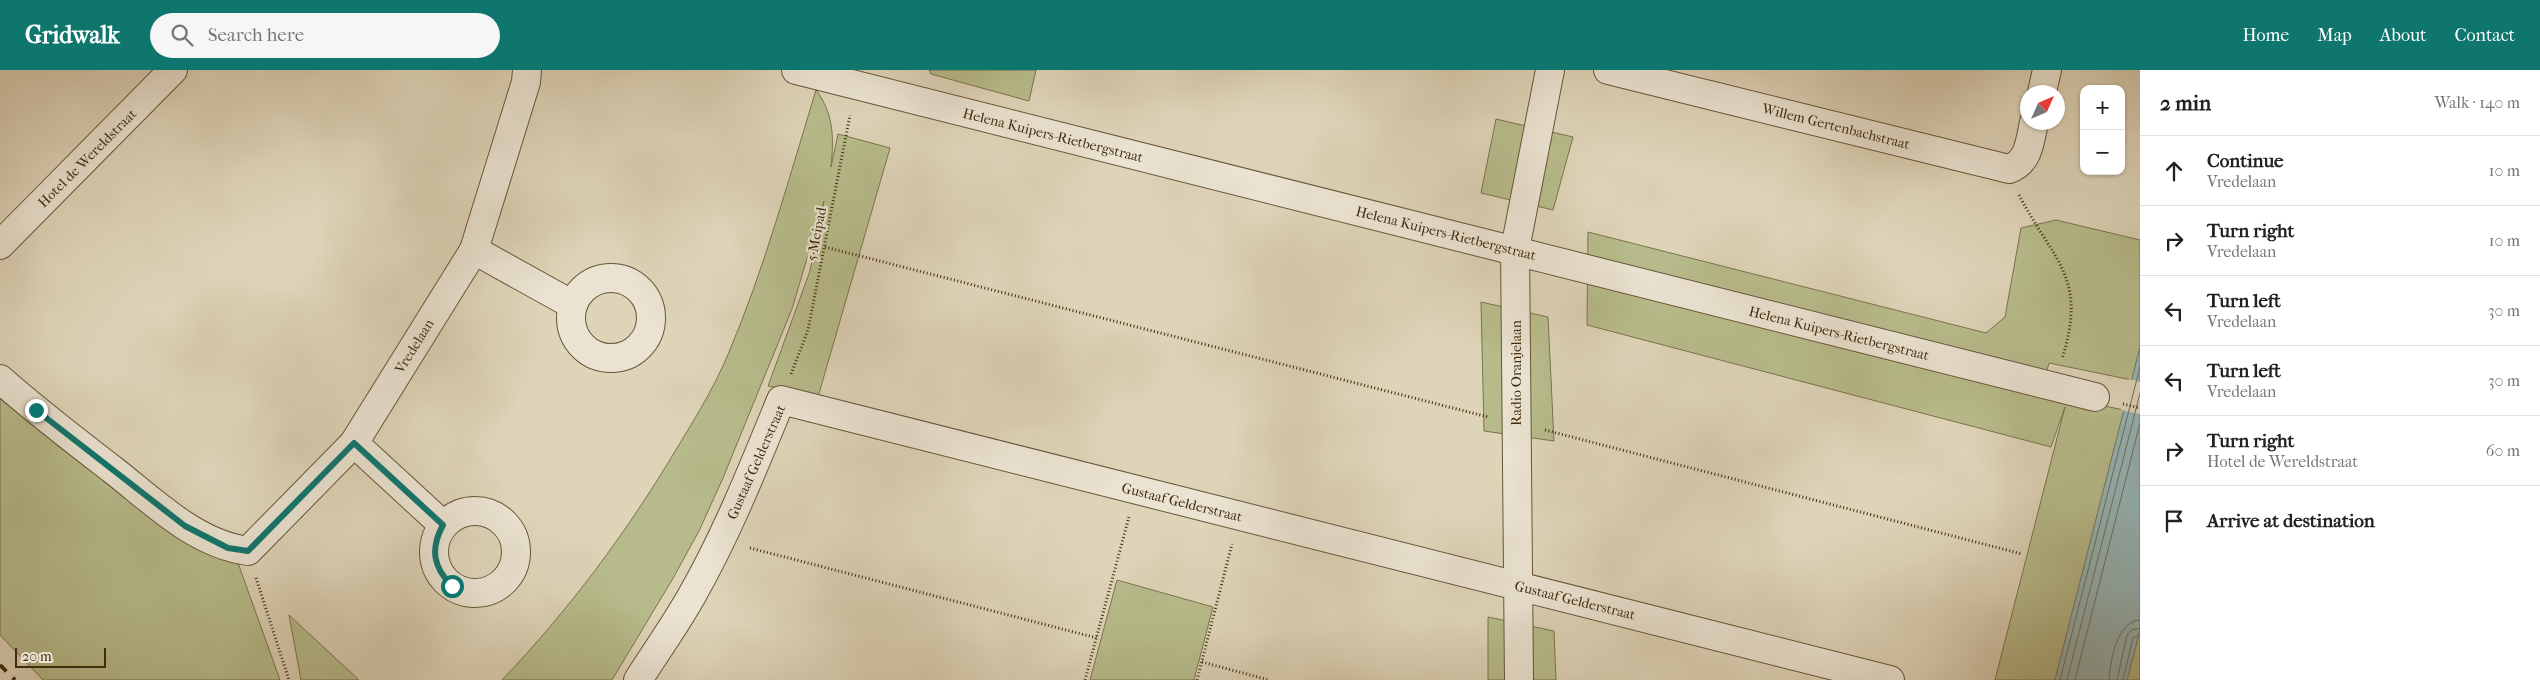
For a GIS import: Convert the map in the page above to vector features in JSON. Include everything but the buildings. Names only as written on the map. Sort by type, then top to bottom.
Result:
[{"type":"street","name":"Hotel de Wereldstraat","points":[[0,245],[173,70]]},
{"type":"street","name":"Vredelaan","points":[[248,551],[354,443],[474,250],[526,82],[527,70]]},
{"type":"street","name":"Helena Kuipers-Rietbergstraat","points":[[796,70],[1515,250],[2053,388],[2095,397]]},
{"type":"street","name":"Radio Oranjelaan","points":[[1519,680],[1515,250],[1550,70]]},
{"type":"street","name":"Willem Gertenbachstraat","points":[[1608,70],[2010,169]]},
{"type":"street","points":[[2044,85],[2047,70]]},
{"type":"street","points":[[2010,169],[2019,165],[2026,154],[2032,130]]},
{"type":"street","points":[[474,250],[573,305]]},
{"type":"street","points":[[0,379],[36,410],[185,526],[228,548],[248,551]]},
{"type":"street","name":"Gustaaf Gelderstraat","points":[[638,680],[691,597],[720,541],[745,489],[781,400],[1890,680]]},
{"type":"street","points":[[354,443],[443,525]]},
{"type":"path","name":"5 Meipad","points":[[781,400],[808,330],[856,85]]},
{"type":"path","points":[[2010,169],[2020,196],[2061,265],[2069,284],[2072,304],[2070,333],[2053,388]]},
{"type":"path","points":[[825,247],[1466,414],[1516,423],[2022,554]]},
{"type":"path","points":[[1085,680],[1136,490]]},
{"type":"path","points":[[1197,680],[1239,516]]},
{"type":"path","points":[[720,541],[1096,638]]},
{"type":"path","points":[[248,551],[289,680]]},
{"type":"path","points":[[1202,662],[1269,680]]},
{"type":"green space","points":[[929,70],[1036,70],[1029,101],[931,74]]},
{"type":"green space","points":[[816,90],[826,108],[831,127],[831,167],[838,134],[890,148],[818,397],[768,386],[810,271],[824,201],[792,309],[723,478],[699,531],[612,680],[502,680],[574,598],[617,540],[658,479],[691,425],[724,365],[754,288]]},
{"type":"green space","points":[[1496,119],[1573,137],[1553,210],[1481,193]]},
{"type":"green space","points":[[2056,220],[2140,240],[2140,347],[2132,380],[2049,363],[2041,393],[2124,410],[2055,680],[1995,680],[2065,407],[2051,447],[1587,325],[1588,232],[1986,333],[2005,317],[2021,228]]},
{"type":"green space","points":[[1481,302],[1548,317],[1554,441],[1484,431]]},
{"type":"green space","points":[[0,394],[84,465],[142,508],[204,546],[238,563],[280,680],[43,680],[0,635]]},
{"type":"green space","points":[[1117,580],[1213,607],[1194,680],[1090,680]]},
{"type":"green space","points":[[289,615],[359,680],[301,680]]},
{"type":"green space","points":[[1488,617],[1554,631],[1556,680],[1488,680]]},
{"type":"green space","points":[[2140,630],[2140,680],[2127,680]]},
{"type":"water","points":[[2140,347],[2140,630],[2127,680],[2055,680]]},
{"type":"pier","points":[[2129,379],[2140,382],[2140,414],[2121,410]]},
{"type":"railway","points":[[0,665],[15,680]]},
{"type":"route","points":[[36,410],[185,526],[228,548],[248,551],[354,443],[443,525],[436,537],[434,551],[436,564],[442,576],[452,586]]}]
